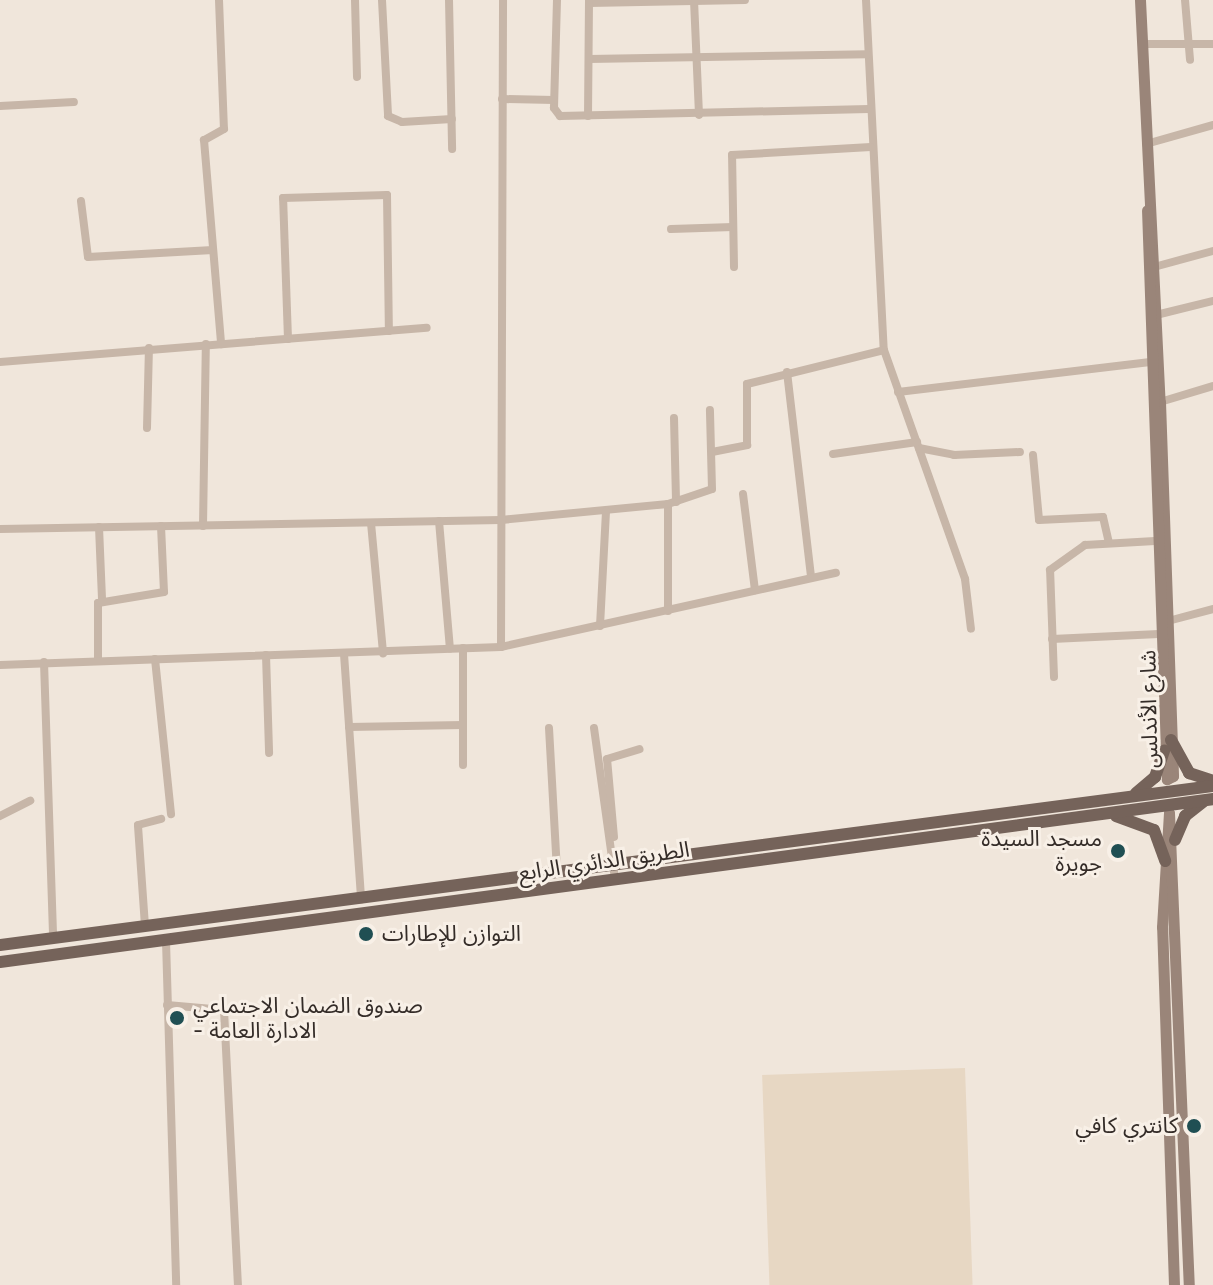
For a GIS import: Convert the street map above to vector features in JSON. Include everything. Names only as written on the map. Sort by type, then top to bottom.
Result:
[{"type":"main road","name":"شارع الأندلس","points":[[1140,0],[1155,541],[1168,621],[1168,746]]},
{"type":"main road","name":"شارع الأندلس","points":[[1147,210],[1154,267],[1160,402],[1159,634],[1168,746]]},
{"type":"main road","points":[[1127,798],[1152,782],[1168,746],[1189,773],[1213,783]]},
{"type":"main road","name":"الطريق الدائري الرابع","points":[[0,945],[1127,798],[1213,783]]},
{"type":"main road","points":[[1175,840],[1185,816],[1210,800]]},
{"type":"main road","name":"الطريق الدائري الرابع","points":[[0,962],[1092,813],[1210,800]]},
{"type":"main road","points":[[1092,813],[1148,824],[1165,861]]},
{"type":"main road","points":[[1174,1285],[1163,991],[1169,813],[1175,840],[1189,1285]]},
{"type":"main road","points":[[407,893],[407,908]]},
{"type":"main road","points":[[1163,991],[1180,990]]},
{"type":"street","points":[[219,0],[224,129],[204,140],[221,344]]},
{"type":"street","points":[[355,0],[357,77]]},
{"type":"street","points":[[382,0],[388,116],[402,122],[452,119]]},
{"type":"street","points":[[449,0],[452,149]]},
{"type":"street","points":[[501,647],[503,0]]},
{"type":"street","points":[[557,0],[554,100],[560,116],[869,109]]},
{"type":"street","points":[[588,116],[589,2],[745,0]]},
{"type":"street","points":[[866,0],[869,109],[884,350],[965,579],[971,629]]},
{"type":"street","points":[[1185,0],[1190,60]]},
{"type":"street","points":[[694,1],[699,115]]},
{"type":"street","points":[[1142,44],[1213,44]]},
{"type":"street","points":[[589,59],[867,54]]},
{"type":"street","points":[[502,99],[554,100]]},
{"type":"street","points":[[0,106],[74,102]]},
{"type":"street","points":[[1146,144],[1213,125]]},
{"type":"street","points":[[734,267],[735,153],[871,147]]},
{"type":"street","points":[[288,339],[283,198],[387,195],[389,331]]},
{"type":"street","points":[[81,201],[88,257],[213,250]]},
{"type":"street","points":[[671,229],[733,227]]},
{"type":"street","points":[[1154,267],[1213,251]]},
{"type":"street","points":[[1156,315],[1213,301]]},
{"type":"street","points":[[0,362],[427,328]]},
{"type":"street","points":[[203,526],[206,344]]},
{"type":"street","points":[[147,428],[149,348]]},
{"type":"street","points":[[712,452],[747,445],[747,384],[884,350]]},
{"type":"street","points":[[898,392],[1150,362]]},
{"type":"street","points":[[787,372],[811,576]]},
{"type":"street","points":[[1160,402],[1213,386]]},
{"type":"street","points":[[0,529],[501,520],[672,503],[712,489],[710,410]]},
{"type":"street","points":[[668,611],[674,418]]},
{"type":"street","points":[[833,454],[918,445],[954,455],[1020,452]]},
{"type":"street","points":[[1033,455],[1039,520],[1103,517],[1109,542]]},
{"type":"street","points":[[743,494],[755,590]]},
{"type":"street","points":[[600,626],[606,511]]},
{"type":"street","points":[[439,521],[450,649]]},
{"type":"street","points":[[371,523],[383,653]]},
{"type":"street","points":[[102,600],[162,596],[161,526]]},
{"type":"street","points":[[98,660],[102,600],[99,527]]},
{"type":"street","points":[[1054,677],[1047,574],[1085,545],[1155,541]]},
{"type":"street","points":[[0,665],[501,647],[811,576],[836,573]]},
{"type":"street","points":[[1168,621],[1213,609]]},
{"type":"street","points":[[1052,639],[1159,634]]},
{"type":"street","points":[[463,648],[463,765]]},
{"type":"street","points":[[344,654],[361,899]]},
{"type":"street","points":[[266,655],[269,753]]},
{"type":"street","points":[[155,659],[171,814]]},
{"type":"street","points":[[44,662],[53,939]]},
{"type":"street","points":[[349,727],[463,725]]},
{"type":"street","points":[[549,728],[557,873]]},
{"type":"street","points":[[594,728],[617,865]]},
{"type":"street","points":[[615,879],[617,865],[607,759],[640,749]]},
{"type":"street","points":[[0,816],[30,801]]},
{"type":"street","points":[[145,926],[138,825],[161,819]]},
{"type":"street","points":[[166,941],[176,1285]]},
{"type":"street","points":[[167,1005],[224,1010],[238,1285]]},
{"type":"shaded area","points":[[965,1068],[973,1285],[769,1285],[762,1075]]},
{"type":"place","name":"مسجد السيدة جويرة","points":[[1118,851]]},
{"type":"place","name":"التوازن للإطارات","points":[[366,934]]},
{"type":"place","name":"صندوق الضمان الاجتماعي - الادارة العامة","points":[[177,1018]]},
{"type":"place","name":"كانتري كافي","points":[[1194,1126]]}]
